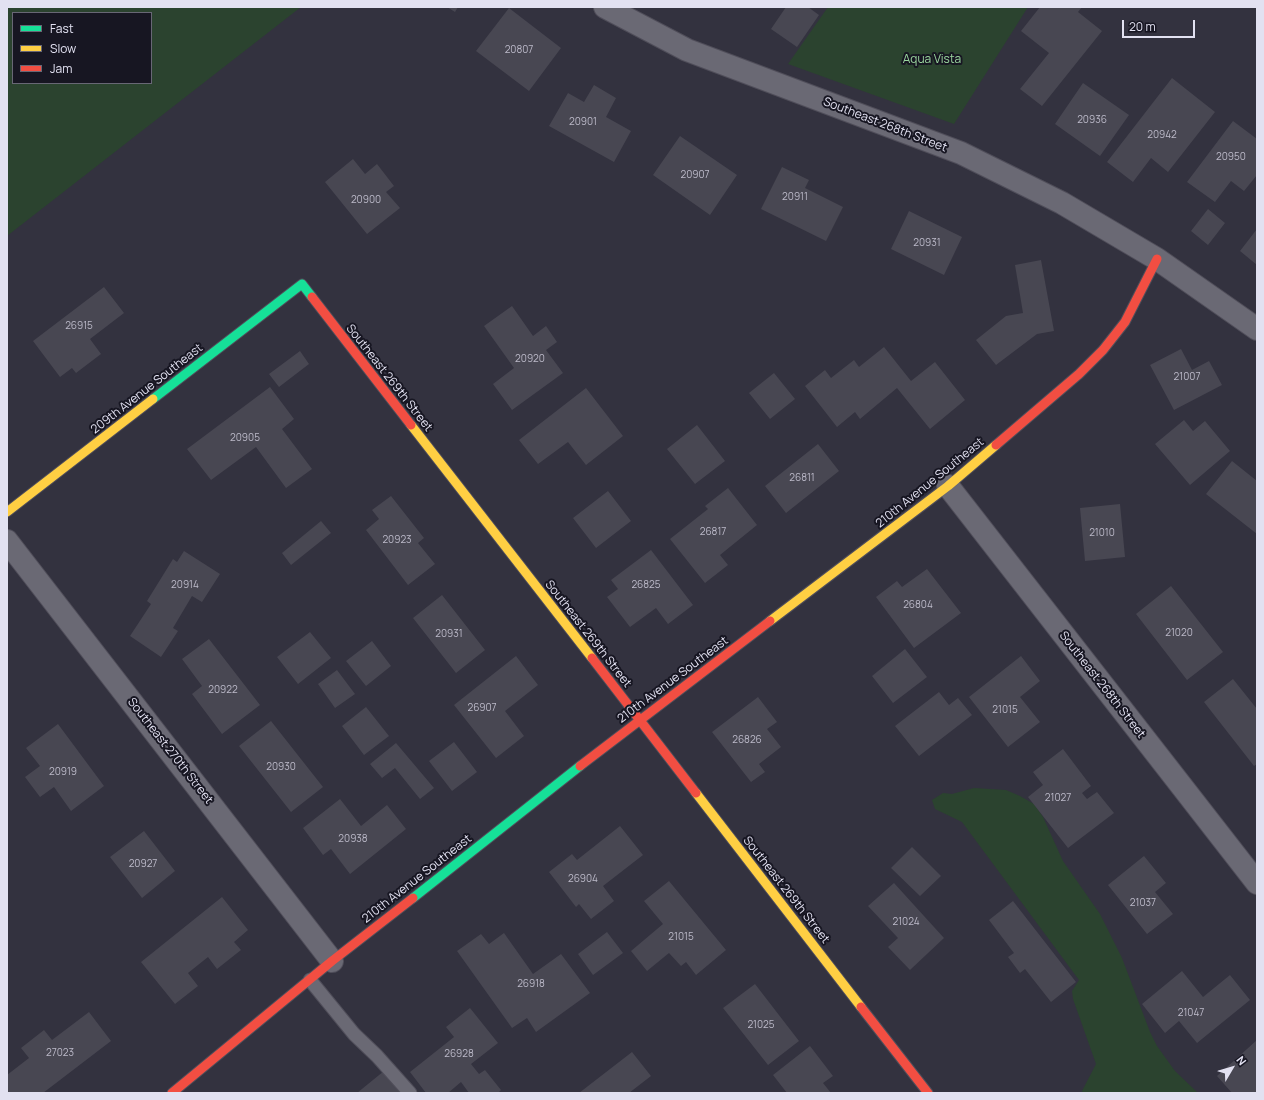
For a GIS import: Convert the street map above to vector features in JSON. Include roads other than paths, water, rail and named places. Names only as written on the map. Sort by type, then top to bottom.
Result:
[{"type":"street","name":"Southeast 268th Street","points":[[605,7],[687,50],[961,153],[1062,203],[1157,259],[1257,329]]},
{"type":"street","name":"210th Avenue Southeast","points":[[172,1093],[332,961],[639,720],[948,486],[1079,374],[1103,350],[1125,322],[1157,259]]},
{"type":"street","name":"209th Avenue Southeast","points":[[7,512],[302,284]]},
{"type":"street","name":"Southeast 269th Street","points":[[302,284],[928,1093]]},
{"type":"street","name":"Southeast 268th Street","points":[[948,486],[1257,883]]},
{"type":"street","name":"Southeast 270th Street","points":[[7,541],[332,961]]},
{"type":"lane","points":[[310,980],[354,1034],[377,1056],[410,1093]]},
{"type":"park label","name":"Aqua Vista","points":[[932,60]]}]
